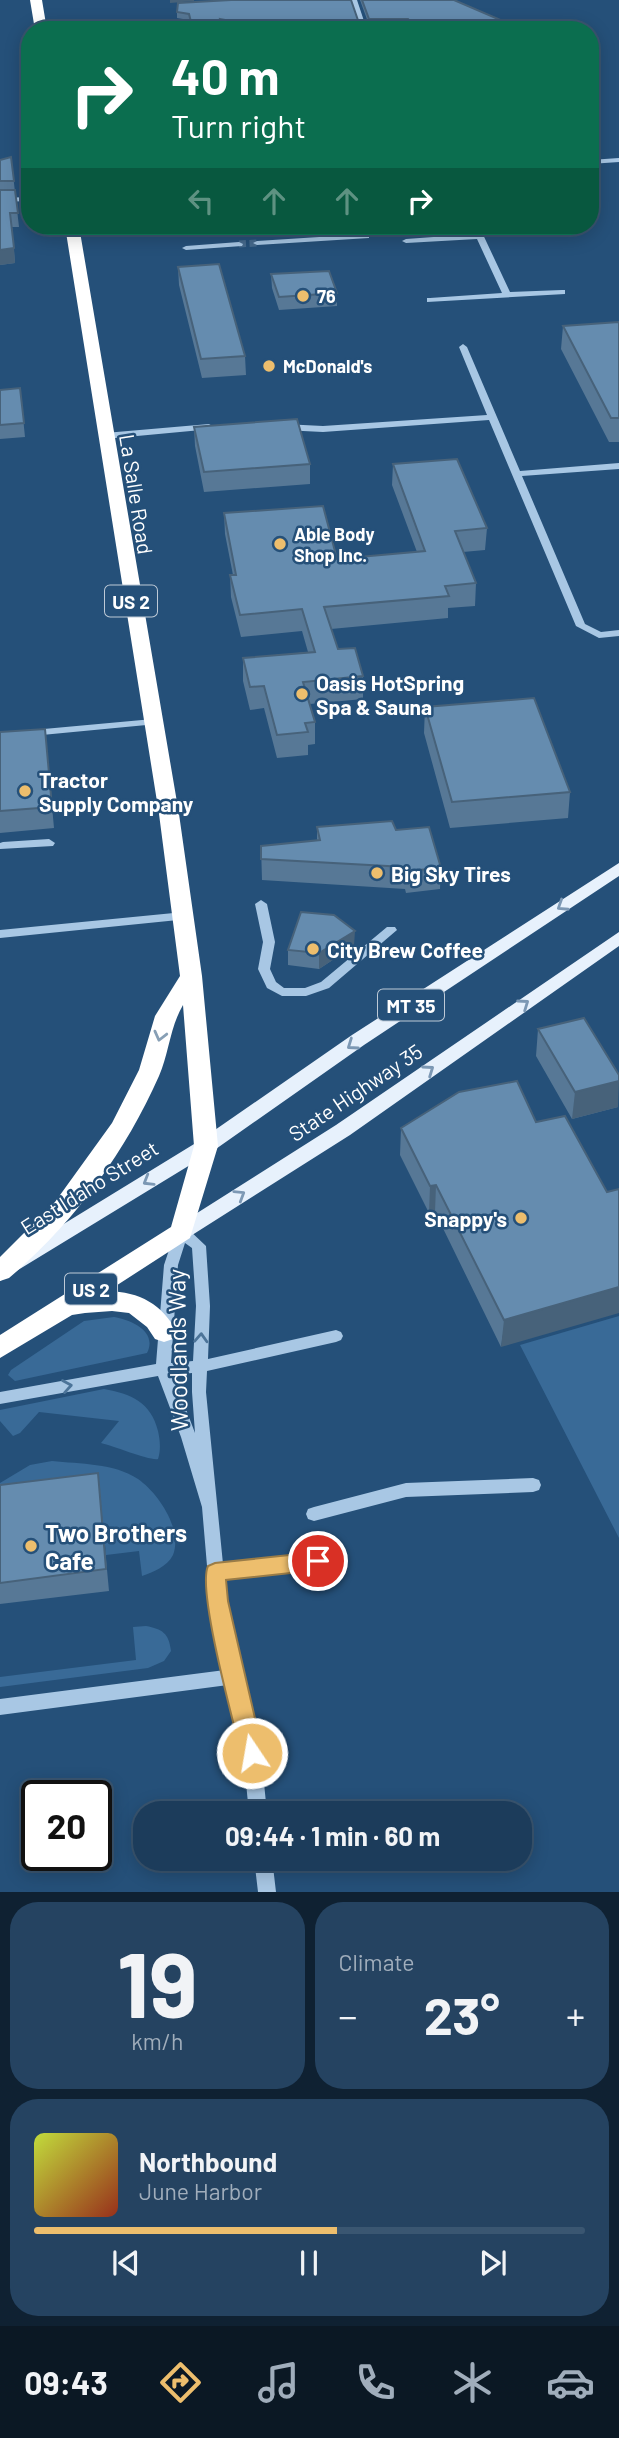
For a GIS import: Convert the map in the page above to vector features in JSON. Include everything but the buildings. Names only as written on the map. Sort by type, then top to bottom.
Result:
[{"type":"highway","points":[[36,0],[40,21]]},
{"type":"highway","name":"La Salle Road","points":[[73,235],[184,916],[191,976]]},
{"type":"highway","points":[[0,1272],[37,1238],[113,1140],[148,1077],[165,1017],[191,976]]},
{"type":"highway","name":"US 2","points":[[0,1348],[182,1232],[206,1146],[191,976]]},
{"type":"highway","points":[[62,1307],[113,1301],[143,1306],[157,1318],[164,1332]]},
{"type":"main road","name":"State Highway 35","points":[[206,1146],[358,1040],[619,868]]},
{"type":"main road","name":"State Highway 35","points":[[182,1232],[343,1130],[619,937]]},
{"type":"main road","name":"East Idaho Street","points":[[0,1272],[206,1146]]},
{"type":"street","points":[[354,0],[361,21]]},
{"type":"street","points":[[599,161],[619,160]]},
{"type":"street","points":[[0,201],[21,200]]},
{"type":"street","points":[[257,243],[366,236]]},
{"type":"street","points":[[406,241],[479,236],[507,295]]},
{"type":"street","points":[[186,248],[239,244]]},
{"type":"street","points":[[430,300],[562,292]]},
{"type":"street","points":[[463,347],[581,626],[599,635],[619,633]]},
{"type":"street","points":[[273,427],[323,429],[493,417]]},
{"type":"street","points":[[105,436],[223,426]]},
{"type":"street","points":[[517,474],[619,466]]},
{"type":"street","points":[[0,736],[153,722]]},
{"type":"street","points":[[3,846],[49,843]]},
{"type":"street","points":[[261,904],[269,942],[264,969],[271,985],[282,992],[306,992],[325,985],[391,930]]},
{"type":"street","points":[[0,934],[184,916]]},
{"type":"street","name":"Woodlands Way","points":[[208,1504],[163,1368],[171,1265],[182,1232],[199,1246],[203,1306],[199,1392],[218,1601],[252,1753],[257,1801]]},
{"type":"street","points":[[0,1398],[163,1368],[200,1367],[335,1336]]},
{"type":"street","points":[[314,1514],[406,1490],[533,1485]]},
{"type":"street","points":[[215,1572],[318,1561]]},
{"type":"street","points":[[0,1707],[235,1676]]},
{"type":"street","points":[[265,1871],[267,1892]]},
{"type":"shaded area","points":[[619,1316],[619,1538],[520,1345]]},
{"type":"shaded area","points":[[114,1317],[135,1324],[146,1333],[149,1339],[147,1353],[15,1381],[8,1375],[11,1370],[84,1321]]},
{"type":"shaded area","points":[[104,1389],[131,1397],[145,1406],[155,1421],[159,1434],[158,1459],[101,1443],[119,1421],[39,1412],[20,1433],[13,1436],[0,1421],[0,1410]]},
{"type":"shaded area","points":[[52,1461],[108,1467],[129,1474],[146,1485],[167,1512],[175,1534],[173,1555],[167,1563],[142,1576],[139,1551],[106,1555],[100,1495],[0,1507],[0,1483],[30,1465]]},
{"type":"shaded area","points":[[146,1626],[164,1633],[171,1651],[164,1661],[148,1668],[0,1687],[0,1677],[136,1660],[133,1627]]},
{"type":"tunnel","points":[[239,244],[257,243]]},
{"type":"place","name":"76","points":[[303,296]]},
{"type":"place","name":"McDonald's","points":[[269,366]]},
{"type":"place","name":"Able Body Shop Inc.","points":[[280,544]]},
{"type":"place","name":"Oasis HotSpring Spa & Sauna","points":[[302,694]]},
{"type":"place","name":"Tractor Supply Company","points":[[25,791]]},
{"type":"place","name":"Big Sky Tires","points":[[377,873]]},
{"type":"place","name":"City Brew Coffee","points":[[313,949]]},
{"type":"place","name":"Snappy's","points":[[521,1218]]},
{"type":"place","name":"Two Brothers Cafe","points":[[31,1546]]},
{"type":"route","points":[[252,1753],[218,1601],[215,1572],[318,1561]]}]
